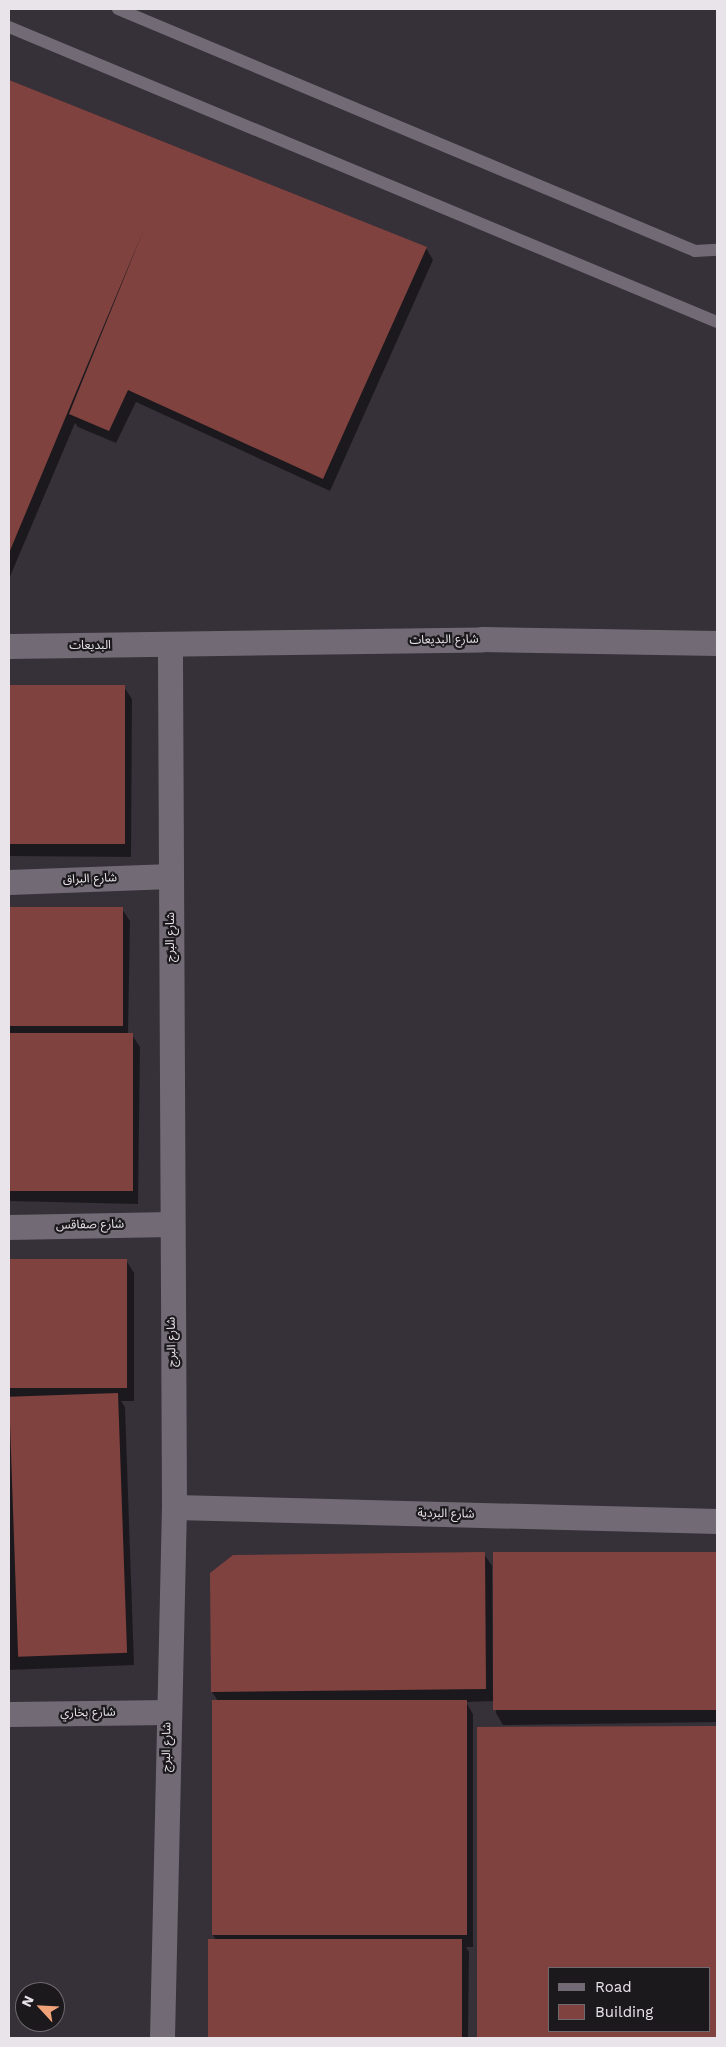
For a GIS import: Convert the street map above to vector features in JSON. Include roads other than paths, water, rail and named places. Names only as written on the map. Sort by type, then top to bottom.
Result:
[{"type":"street","name":"شارع البديعات","points":[[170,646],[482,639],[717,643]]},
{"type":"street","name":"البديعات","points":[[9,646],[170,646]]},
{"type":"street","name":"شارع البرج","points":[[162,2038],[174,1507],[171,1224],[170,646]]},
{"type":"street","name":"شارع البراق","points":[[9,882],[171,876]]},
{"type":"street","name":"شارع صفاقس","points":[[9,1226],[171,1224]]},
{"type":"street","name":"شارع البردية","points":[[174,1507],[717,1520]]},
{"type":"street","name":"شارع بخاري","points":[[9,1714],[168,1712]]},
{"type":"lane","points":[[118,9],[695,251],[717,250]]},
{"type":"lane","points":[[9,27],[717,322]]}]
